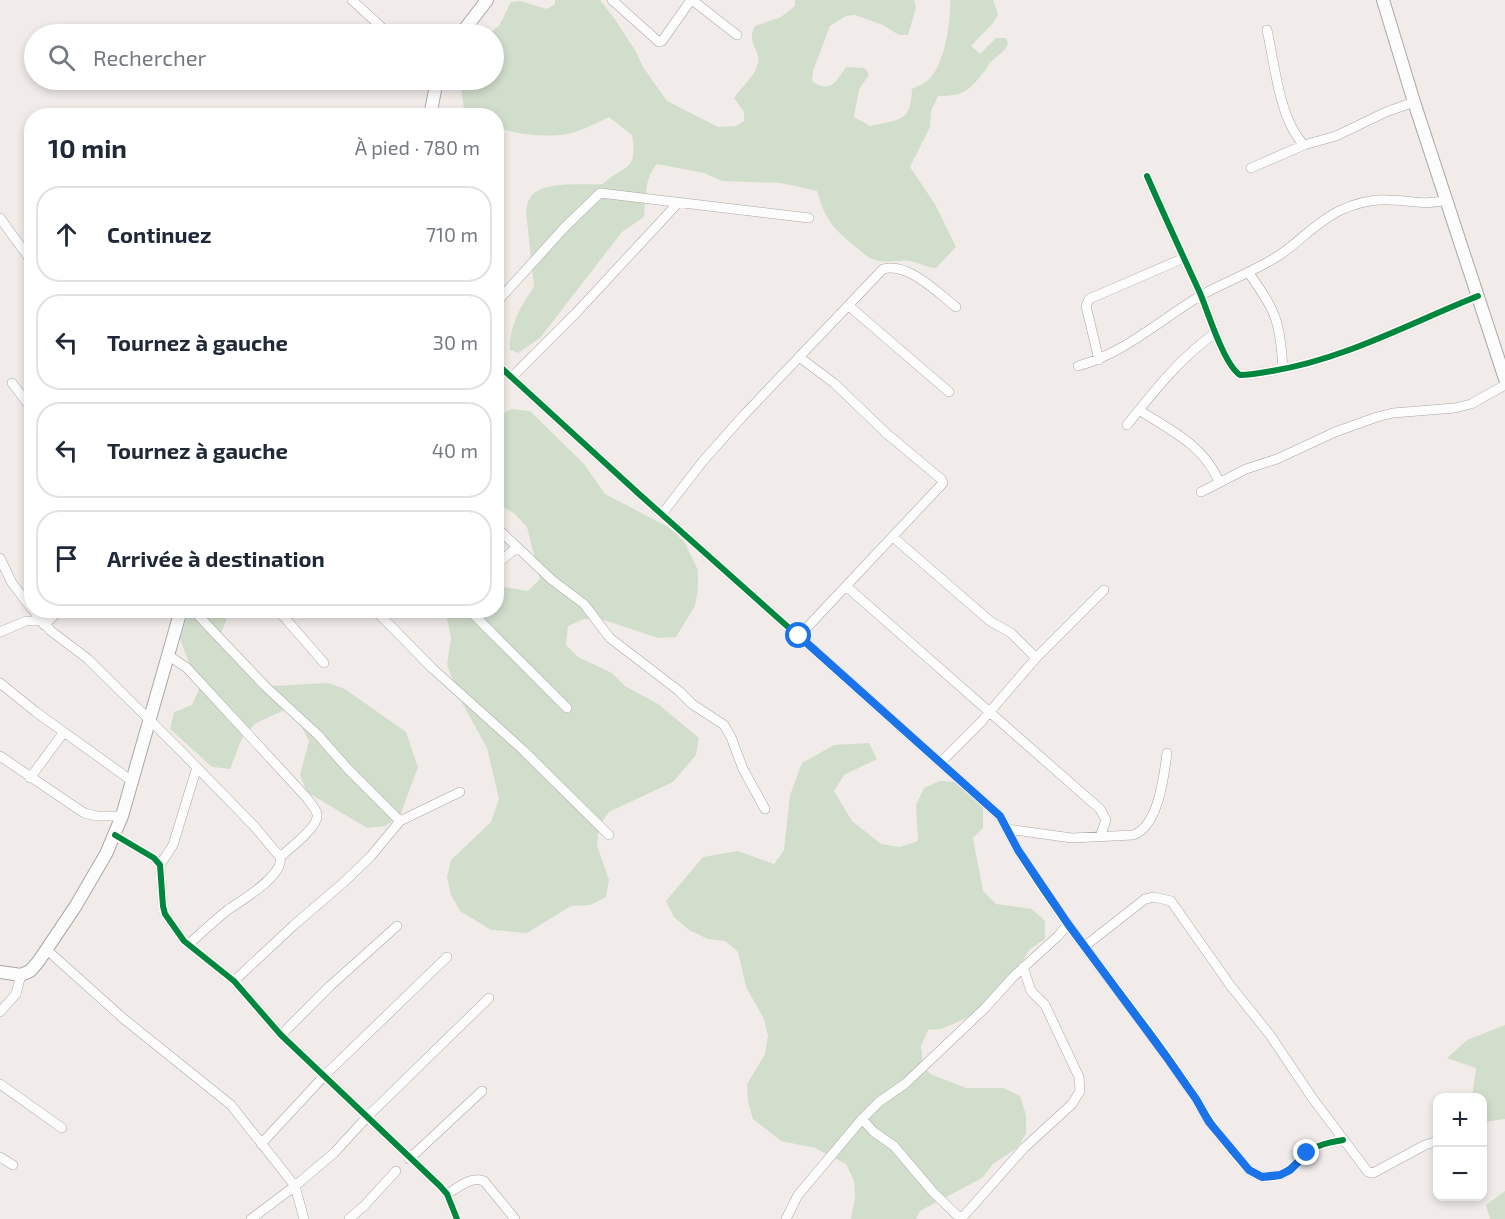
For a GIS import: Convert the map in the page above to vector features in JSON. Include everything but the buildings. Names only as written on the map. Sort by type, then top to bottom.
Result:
[{"type":"main road","points":[[469,24],[487,0]]},
{"type":"main road","points":[[1383,0],[1505,379]]},
{"type":"main road","points":[[432,108],[435,90]]},
{"type":"main road","points":[[0,972],[21,975],[30,970],[47,950],[97,871],[122,816],[179,618]]},
{"type":"street","points":[[352,0],[378,24]]},
{"type":"street","points":[[612,0],[660,42],[691,0],[737,35]]},
{"type":"street","points":[[1267,30],[1287,115],[1293,132],[1304,145]]},
{"type":"street","points":[[1251,168],[1304,145],[1336,136],[1386,112],[1414,102]]},
{"type":"street","points":[[1147,176],[1201,296],[1215,333],[1234,370],[1240,375],[1311,364],[1360,346],[1478,296]]},
{"type":"street","points":[[504,294],[598,194],[809,218]]},
{"type":"street","points":[[1078,366],[1099,360],[1201,296],[1278,256],[1328,217],[1357,204],[1387,200],[1427,204],[1446,200]]},
{"type":"street","points":[[512,377],[576,313],[678,203]]},
{"type":"street","points":[[0,218],[24,251]]},
{"type":"street","points":[[1099,360],[1086,306],[1089,299],[1139,275],[1184,258]]},
{"type":"street","points":[[662,514],[703,461],[878,273],[891,267],[907,270],[956,307]]},
{"type":"street","points":[[1248,272],[1275,313],[1281,339],[1283,369]]},
{"type":"street","points":[[849,306],[949,392]]},
{"type":"street","points":[[1127,425],[1178,364],[1215,333]]},
{"type":"street","points":[[799,357],[834,383],[886,433],[943,481],[942,485],[799,636]]},
{"type":"street","points":[[504,370],[1000,816],[1018,850],[1068,924],[1165,1055],[1209,1122],[1249,1170],[1262,1177],[1280,1175],[1290,1170],[1307,1153],[1319,1146],[1343,1140]]},
{"type":"street","points":[[12,382],[24,399]]},
{"type":"street","points":[[1201,492],[1246,469],[1277,459],[1335,432],[1377,417],[1463,406],[1481,400],[1505,385]]},
{"type":"street","points":[[1139,410],[1196,447],[1214,470],[1219,482]]},
{"type":"street","points":[[504,535],[552,580],[584,604],[610,638],[679,691],[692,704],[724,725],[731,737],[742,769],[765,810]]},
{"type":"street","points":[[893,537],[990,621],[1011,633],[1036,658]]},
{"type":"street","points":[[504,559],[517,547]]},
{"type":"street","points":[[0,558],[12,583],[24,599]]},
{"type":"street","points":[[0,574],[12,583]]},
{"type":"street","points":[[846,586],[1100,810],[1106,820],[1100,837]]},
{"type":"street","points":[[941,762],[1036,658],[1104,590]]},
{"type":"street","points":[[39,618],[88,659],[197,766],[254,826],[282,861],[278,870],[269,879],[229,909],[189,944]]},
{"type":"street","points":[[0,632],[26,621],[43,623],[50,618]]},
{"type":"street","points":[[201,618],[400,821]]},
{"type":"street","points":[[285,618],[324,663]]},
{"type":"street","points":[[383,618],[432,668],[523,750],[609,835]]},
{"type":"street","points":[[477,618],[567,708]]},
{"type":"street","points":[[168,655],[187,668],[307,798],[317,812],[318,817],[314,826],[280,857]]},
{"type":"street","points":[[0,682],[132,781]]},
{"type":"street","points":[[30,778],[64,732]]},
{"type":"street","points":[[1008,828],[1028,833],[1072,838],[1133,836],[1144,831],[1161,791],[1167,753]]},
{"type":"street","points":[[0,756],[84,813],[97,816],[122,816]]},
{"type":"street","points":[[160,865],[173,845],[197,766]]},
{"type":"street","points":[[234,981],[343,883],[371,856],[400,821],[460,792]]},
{"type":"street","points":[[115,835],[154,858],[160,865],[163,906],[176,932],[234,981],[281,1035],[447,1194],[457,1219]]},
{"type":"street","points":[[1085,946],[1145,899],[1154,897],[1171,901],[1230,985],[1270,1035],[1343,1140],[1370,1173],[1433,1142]]},
{"type":"street","points":[[786,1219],[798,1195],[862,1119],[879,1102],[906,1083],[985,1008],[1068,924]]},
{"type":"street","points":[[281,1035],[330,986],[397,926]]},
{"type":"street","points":[[47,950],[124,1019],[231,1105],[295,1186],[304,1219]]},
{"type":"street","points":[[261,1144],[325,1075],[447,957]]},
{"type":"street","points":[[862,1119],[874,1132],[894,1146],[933,1192],[961,1219],[1024,1148],[1072,1104],[1080,1091],[1079,1077],[1045,1005],[1031,991],[1023,967]]},
{"type":"street","points":[[0,1012],[16,994],[21,975]]},
{"type":"street","points":[[251,1219],[334,1153],[367,1117],[489,998]]},
{"type":"street","points":[[0,1084],[62,1128]]},
{"type":"street","points":[[410,1159],[482,1091]]},
{"type":"street","points":[[0,1157],[13,1165]]},
{"type":"street","points":[[349,1219],[396,1171]]},
{"type":"street","points":[[447,1194],[471,1180],[484,1181],[515,1219]]},
{"type":"green space","points":[[555,0],[600,0],[667,101],[718,127],[736,126],[744,121],[744,112],[734,98],[757,67],[758,56],[752,38],[755,26],[781,17],[795,6],[795,0],[914,0],[916,8],[908,35],[899,35],[883,25],[855,15],[846,16],[830,26],[813,71],[812,81],[818,85],[828,86],[836,81],[846,67],[865,68],[869,75],[859,89],[854,117],[870,126],[902,118],[909,108],[912,89],[934,73],[946,42],[950,0],[993,0],[998,14],[994,22],[971,46],[980,54],[996,38],[1006,38],[1008,44],[1005,50],[964,92],[938,96],[931,111],[930,127],[910,167],[935,204],[956,247],[936,268],[909,261],[886,262],[872,259],[836,229],[827,217],[817,191],[781,183],[722,181],[704,173],[657,164],[648,182],[644,217],[622,232],[540,338],[518,353],[510,350],[514,324],[520,309],[534,287],[526,211],[530,198],[539,190],[556,185],[603,184],[628,166],[633,156],[632,135],[609,117],[575,132],[535,135],[504,129],[504,108],[464,108],[461,90],[504,90],[504,24],[500,24],[511,2],[520,1],[547,9],[555,4]]},
{"type":"green space","points":[[512,409],[530,411],[584,464],[605,494],[672,529],[685,543],[698,570],[695,606],[676,637],[658,638],[604,620],[584,619],[568,626],[566,645],[578,657],[612,673],[625,686],[658,704],[699,738],[696,755],[673,782],[609,812],[599,826],[597,845],[609,880],[606,897],[590,905],[571,906],[527,933],[491,930],[460,911],[451,895],[447,877],[451,860],[491,822],[499,799],[487,748],[460,699],[447,665],[451,638],[447,618],[504,618],[504,587],[528,591],[540,579],[527,527],[515,514],[504,507],[504,413]]},
{"type":"green space","points":[[187,618],[227,618],[220,636],[255,681],[273,686],[328,683],[345,689],[406,732],[418,767],[400,816],[385,826],[367,828],[307,792],[300,775],[309,741],[291,707],[256,723],[243,736],[230,769],[212,767],[170,729],[174,712],[192,705],[199,689],[180,639]]},
{"type":"green space","points":[[869,743],[877,759],[844,775],[834,791],[852,821],[881,844],[900,847],[918,841],[916,805],[924,788],[940,781],[961,782],[983,809],[983,828],[973,838],[983,891],[996,904],[1032,909],[1045,921],[1045,939],[1030,949],[1013,977],[974,1015],[941,1029],[928,1030],[921,1046],[923,1065],[930,1074],[966,1088],[1003,1088],[1020,1096],[1026,1115],[1026,1134],[1017,1148],[993,1164],[982,1178],[920,1211],[916,1219],[851,1219],[855,1198],[854,1181],[846,1164],[815,1148],[781,1141],[753,1119],[748,1102],[747,1084],[765,1054],[768,1036],[764,1019],[746,987],[738,952],[725,941],[708,939],[689,930],[674,917],[666,901],[703,857],[738,851],[774,864],[784,850],[790,795],[802,763],[834,745]]},
{"type":"green space","points":[[1505,1025],[1505,1119],[1487,1122],[1487,1093],[1473,1093],[1476,1068],[1447,1058],[1467,1040]]},
{"type":"green space","points":[[1505,1191],[1505,1219],[1490,1219],[1486,1205]]},
{"type":"cycle path","points":[[1147,176],[1200,293],[1222,350],[1240,375],[1272,371],[1325,358],[1377,339],[1478,296]]},
{"type":"cycle path","points":[[504,370],[1000,816],[1039,884],[1153,1036],[1226,1144],[1246,1166],[1255,1174],[1272,1177],[1291,1168],[1316,1147],[1343,1140]]},
{"type":"cycle path","points":[[115,835],[154,858],[160,865],[165,914],[184,941],[234,981],[281,1035],[440,1186],[447,1194],[457,1219]]},
{"type":"route","points":[[799,636],[1000,816],[1018,850],[1068,924],[1130,1005],[1196,1099],[1209,1122],[1249,1170],[1262,1177],[1280,1175],[1290,1170],[1307,1153]]}]
